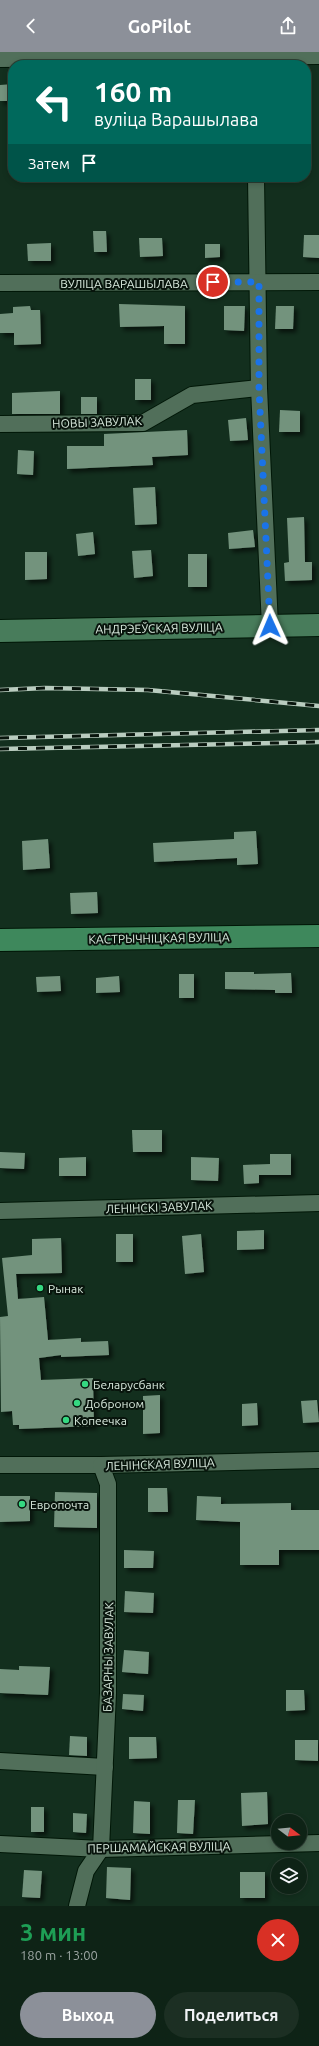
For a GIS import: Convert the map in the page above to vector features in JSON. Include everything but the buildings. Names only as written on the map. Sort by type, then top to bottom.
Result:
[{"type":"main road","name":"АНДРЭЕЎСКАЯ ВУЛІЦА","points":[[0,631],[319,625]]},
{"type":"main road","name":"КАСТРЫЧНІЦКАЯ ВУЛІЦА","points":[[0,940],[319,936]]},
{"type":"street","points":[[0,59],[253,58],[319,56]]},
{"type":"street","points":[[256,182],[259,282],[259,388],[270,626]]},
{"type":"street","name":"ВУЛІЦА ВАРАШЫЛАВА","points":[[0,283],[319,282]]},
{"type":"street","name":"НОВЫ ЗАВУЛАК","points":[[0,424],[143,423],[192,395],[259,388]]},
{"type":"street","name":"ЛЕНІНСКІ ЗАВУЛАК","points":[[0,1211],[319,1203]]},
{"type":"street","name":"ЛЕНІНСКАЯ ВУЛІЦА","points":[[0,1465],[101,1465],[319,1460]]},
{"type":"street","name":"БАЗАРНЫ ЗАВУЛАК","points":[[101,1465],[108,1484],[108,1685],[101,1849]]},
{"type":"street","points":[[0,1761],[105,1767]]},
{"type":"street","name":"ПЕРШАМАЙСКАЯ ВУЛІЦА","points":[[0,1844],[101,1849],[319,1843]]},
{"type":"street","points":[[77,1906],[86,1871],[101,1849]]},
{"type":"railway","points":[[0,690],[45,688],[148,690],[319,706]]},
{"type":"railway","points":[[0,738],[319,730]]},
{"type":"railway","points":[[0,749],[319,742]]},
{"type":"place","name":"Рынак","points":[[40,1288]]},
{"type":"place","name":"Беларусбанк","points":[[85,1384]]},
{"type":"place","name":"Доброном","points":[[77,1403]]},
{"type":"place","name":"Копеечка","points":[[66,1420]]},
{"type":"place","name":"Европочта","points":[[22,1504]]},
{"type":"route","points":[[213,282],[259,282],[259,388],[270,626]]}]
